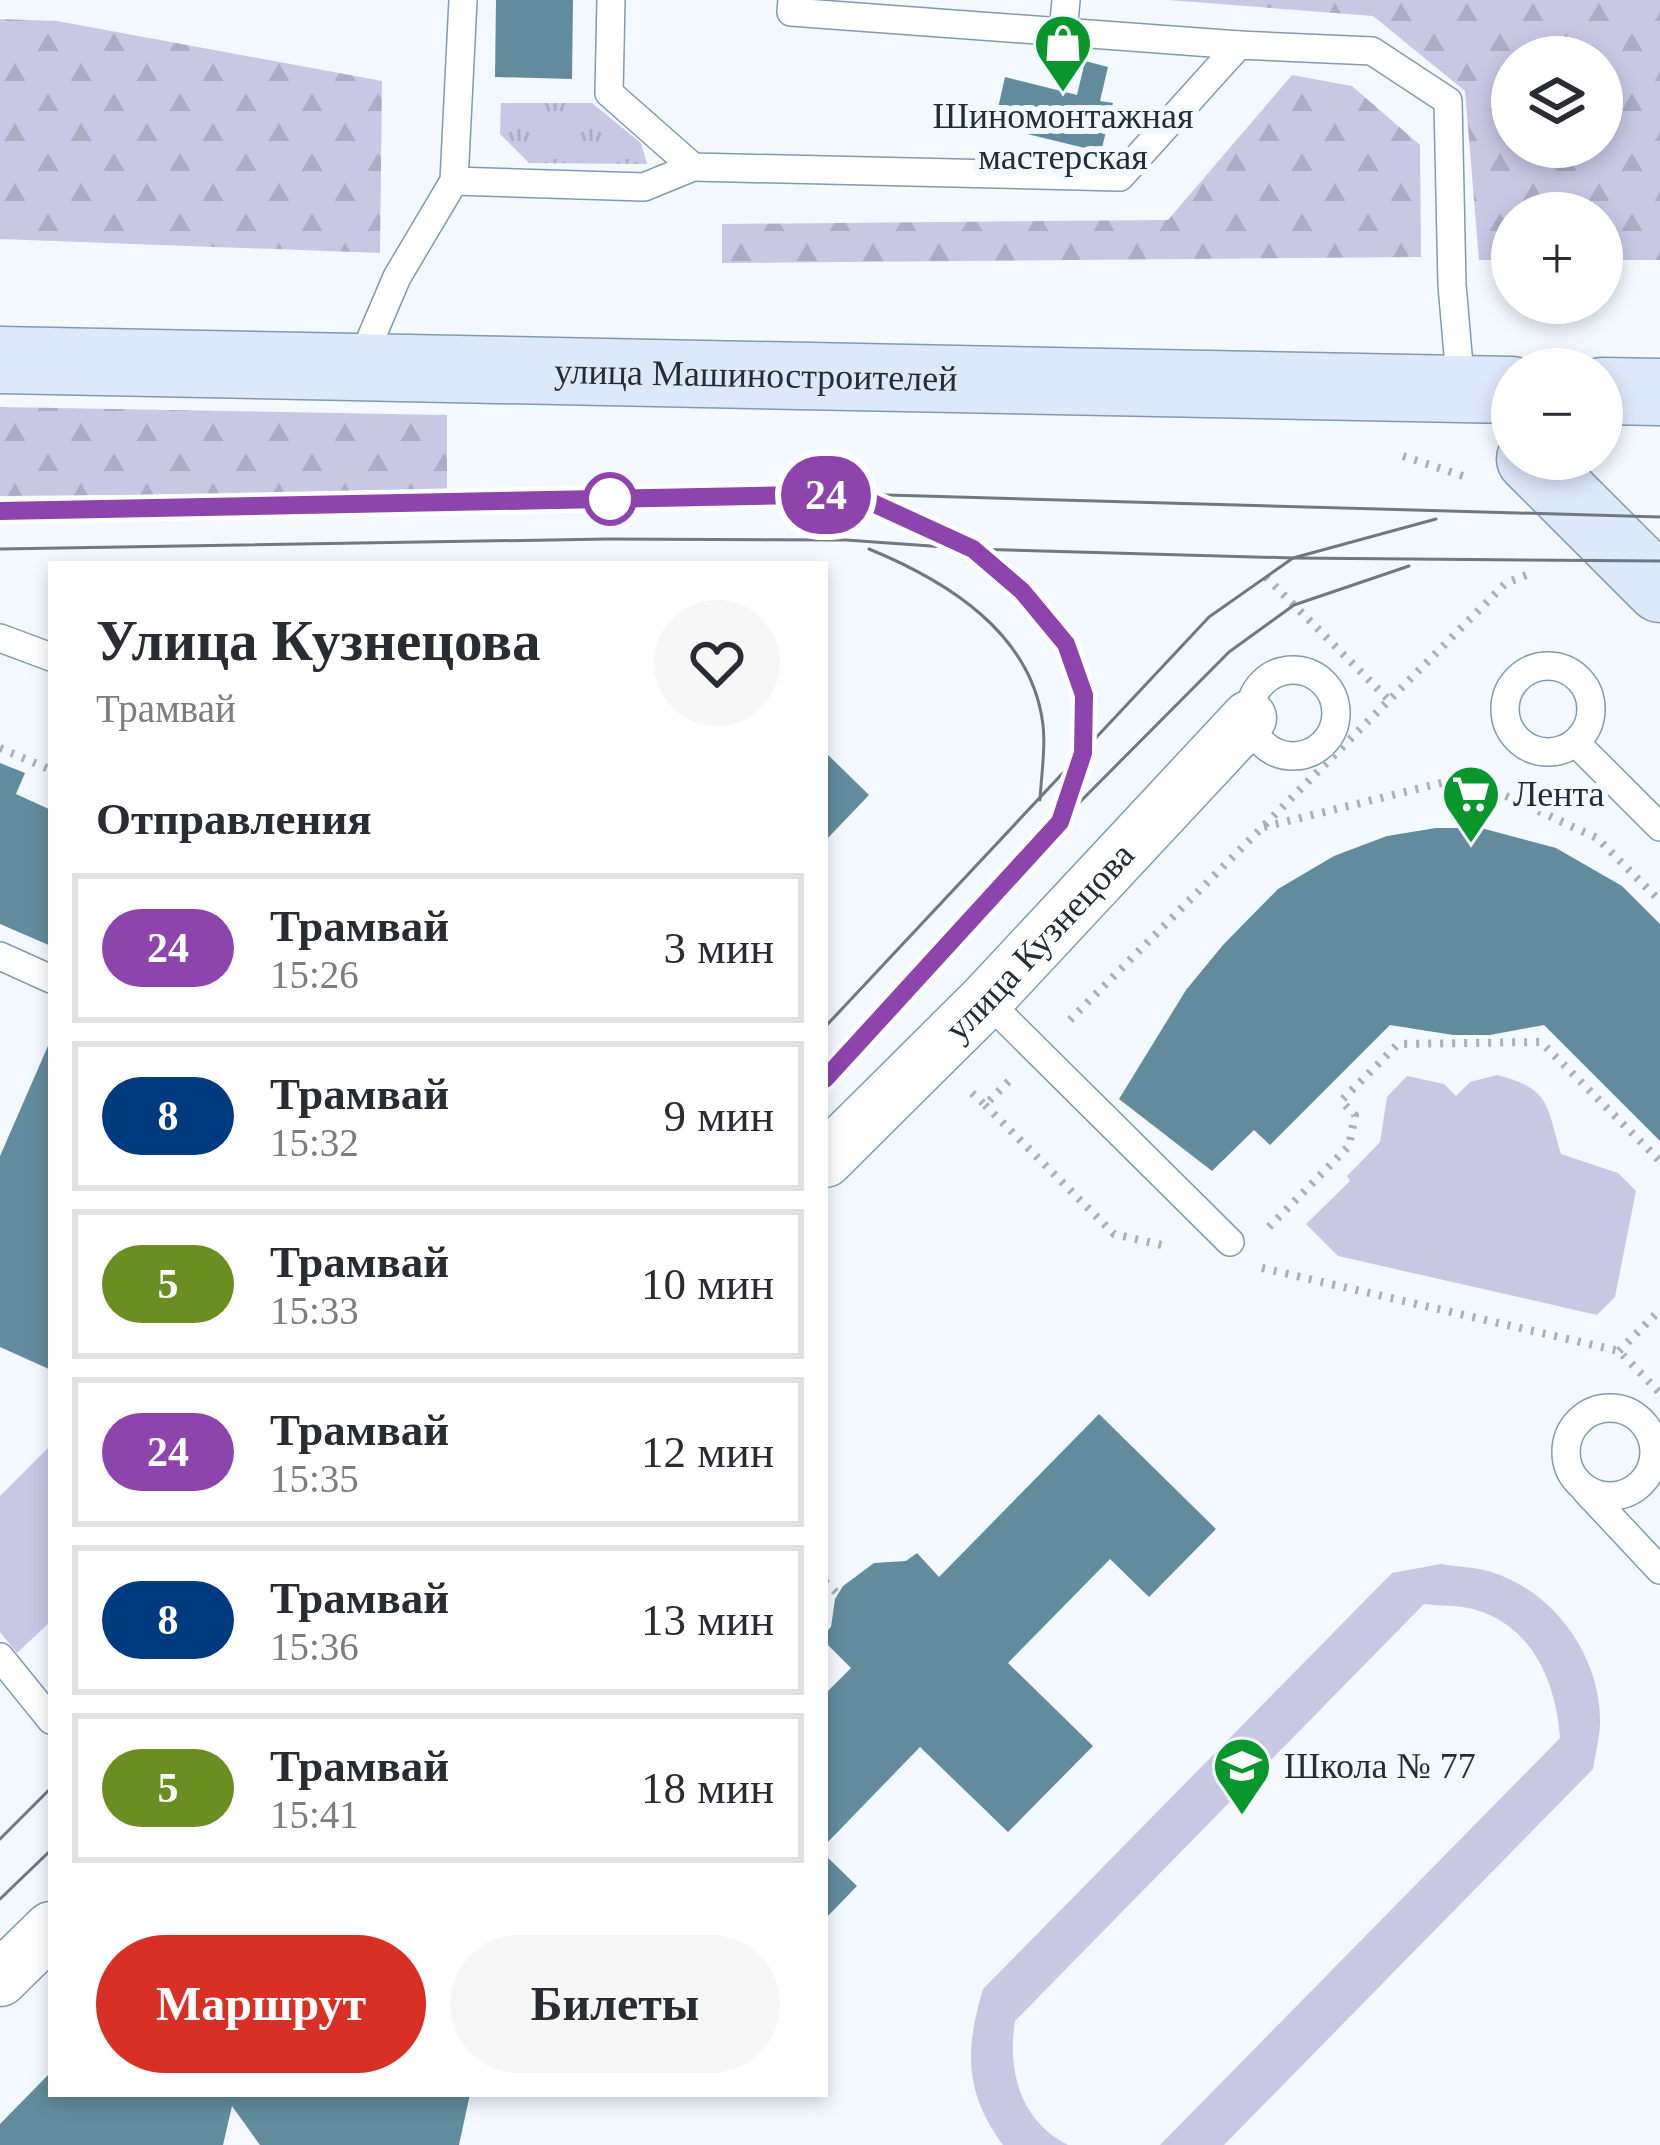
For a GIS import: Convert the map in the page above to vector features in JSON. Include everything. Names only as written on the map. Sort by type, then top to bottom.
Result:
[{"type":"main road","name":"улица Машиностроителей","points":[[0,360],[1486,389]]},
{"type":"main road","points":[[1623,391],[1660,392]]},
{"type":"main road","points":[[1551,480],[1660,589]]},
{"type":"street","name":"улица Кузнецова","points":[[828,1157],[986,1000],[1249,718]]},
{"type":"street","points":[[0,1979],[48,1933]]},
{"type":"lane","points":[[358,365],[397,278],[454,181],[463,0]]},
{"type":"lane","points":[[611,0],[610,93],[693,167]]},
{"type":"lane","points":[[792,0],[791,12],[925,11],[1063,32],[1372,51],[1448,101],[1452,285],[1486,389]]},
{"type":"lane","points":[[1063,32],[1066,0]]},
{"type":"lane","points":[[454,181],[644,187],[693,167],[1120,177],[1239,45]]},
{"type":"lane","points":[[0,638],[48,656]]},
{"type":"lane","points":[[1576,743],[1660,827]]},
{"type":"lane","points":[[0,956],[48,978]]},
{"type":"lane","points":[[986,1000],[1230,1242]]},
{"type":"lane","points":[[1586,1491],[1660,1570]]},
{"type":"lane","points":[[0,1657],[48,1716]]},
{"type":"path","points":[[985,1105],[1506,583],[1529,574]]},
{"type":"path","points":[[1266,577],[1389,700]]},
{"type":"path","points":[[0,748],[48,769]]},
{"type":"path","points":[[1262,827],[1465,776],[1597,838],[1660,902]]},
{"type":"path","points":[[1267,1229],[1349,1146],[1355,1115],[1341,1101],[1398,1044],[1541,1042],[1660,1161]]},
{"type":"path","points":[[958,1079],[1114,1234],[1176,1248]]},
{"type":"path","points":[[1257,1267],[1619,1352],[1660,1393]]},
{"type":"path","points":[[1619,1352],[1660,1310]]},
{"type":"path","points":[[828,1585],[838,1594]]},
{"type":"green space","points":[[1168,0],[1660,0],[1660,260],[1623,260],[1623,192],[1491,192],[1491,260],[1479,260],[1465,91],[1373,16]]},
{"type":"green space","points":[[0,19],[57,21],[382,81],[380,253],[0,239]]},
{"type":"green space","points":[[1292,75],[1352,86],[1420,145],[1421,257],[722,263],[722,224],[1168,220]]},
{"type":"green space","points":[[501,103],[592,103],[641,143],[647,164],[529,163],[500,134]]},
{"type":"green space","points":[[0,407],[447,415],[447,492],[0,496]]},
{"type":"green space","points":[[1497,1075],[1537,1093],[1549,1112],[1561,1154],[1618,1173],[1636,1191],[1615,1297],[1597,1315],[1338,1256],[1306,1224],[1350,1181],[1347,1176],[1380,1142],[1387,1097],[1407,1076],[1444,1084],[1456,1096],[1470,1082]]},
{"type":"green space","points":[[48,1448],[48,1624],[17,1653],[0,1632],[0,1496]]},
{"type":"green space","points":[[1441,1564],[1511,1580],[1552,1609],[1568,1628],[1592,1673],[1598,1697],[1600,1728],[1593,1769],[1224,2145],[1160,2145],[1560,1738],[1545,1674],[1522,1638],[1486,1613],[1424,1604],[1015,2021],[1013,2058],[1020,2092],[1038,2122],[1068,2145],[1003,2145],[981,2107],[972,2070],[973,2032],[983,1989],[1392,1573]]},
{"type":"building","points":[[496,0],[573,0],[572,79],[495,77]]},
{"type":"building","points":[[1085,61],[1108,67],[1100,101],[1113,103],[1101,152],[994,126],[1005,77],[1077,95]]},
{"type":"building","points":[[828,755],[869,795],[828,838]]},
{"type":"building","points":[[0,763],[25,773],[16,794],[48,809],[48,945],[0,924]]},
{"type":"building","points":[[1436,828],[1481,828],[1556,848],[1622,886],[1660,924],[1660,1141],[1544,1025],[1490,1035],[1453,1035],[1390,1025],[1270,1145],[1254,1130],[1212,1171],[1119,1099],[1186,990],[1278,889],[1334,856],[1387,836]]},
{"type":"building","points":[[48,1046],[48,1369],[0,1347],[0,1156]]},
{"type":"building","points":[[1099,1414],[1216,1529],[1149,1597],[1110,1559],[1008,1663],[1093,1746],[1008,1832],[920,1747],[828,1842],[828,1691],[851,1668],[828,1645],[835,1599],[843,1586],[874,1563],[906,1561],[917,1553],[939,1577]]},
{"type":"building","points":[[828,1858],[857,1886],[828,1916]]},
{"type":"building","points":[[48,2075],[48,2097],[469,2097],[459,2145],[260,2145],[232,2106],[223,2145],[0,2145],[0,2124]]},
{"type":"tram line","points":[[0,511],[853,494],[1660,517]]},
{"type":"tram line","name":"24","points":[[0,511],[853,494],[973,549],[1022,591],[1066,644],[1084,695],[1083,753],[1060,822],[828,1076]]},
{"type":"tram line","points":[[864,500],[974,550],[999,568],[1043,614],[1061,640],[1083,698],[1081,760]]},
{"type":"tram line","points":[[828,1024],[1209,617],[1293,558],[1436,519]]},
{"type":"tram line","points":[[0,549],[846,540],[973,549],[1293,558],[1660,561]]},
{"type":"tram line","points":[[869,549],[955,594],[1004,637],[1022,663],[1036,692],[1043,725],[1040,800]]},
{"type":"tram line","points":[[828,1076],[1060,822],[1229,652],[1294,605],[1409,566]]},
{"type":"tram line","points":[[0,1839],[48,1791]]},
{"type":"tram line","points":[[0,1899],[48,1853]]},
{"type":"place","name":"Шиномонтажная мастерская","points":[[1063,94]]},
{"type":"place","name":"Лента","points":[[1471,845]]},
{"type":"place","name":"Школа № 77","points":[[1242,1817]]}]
